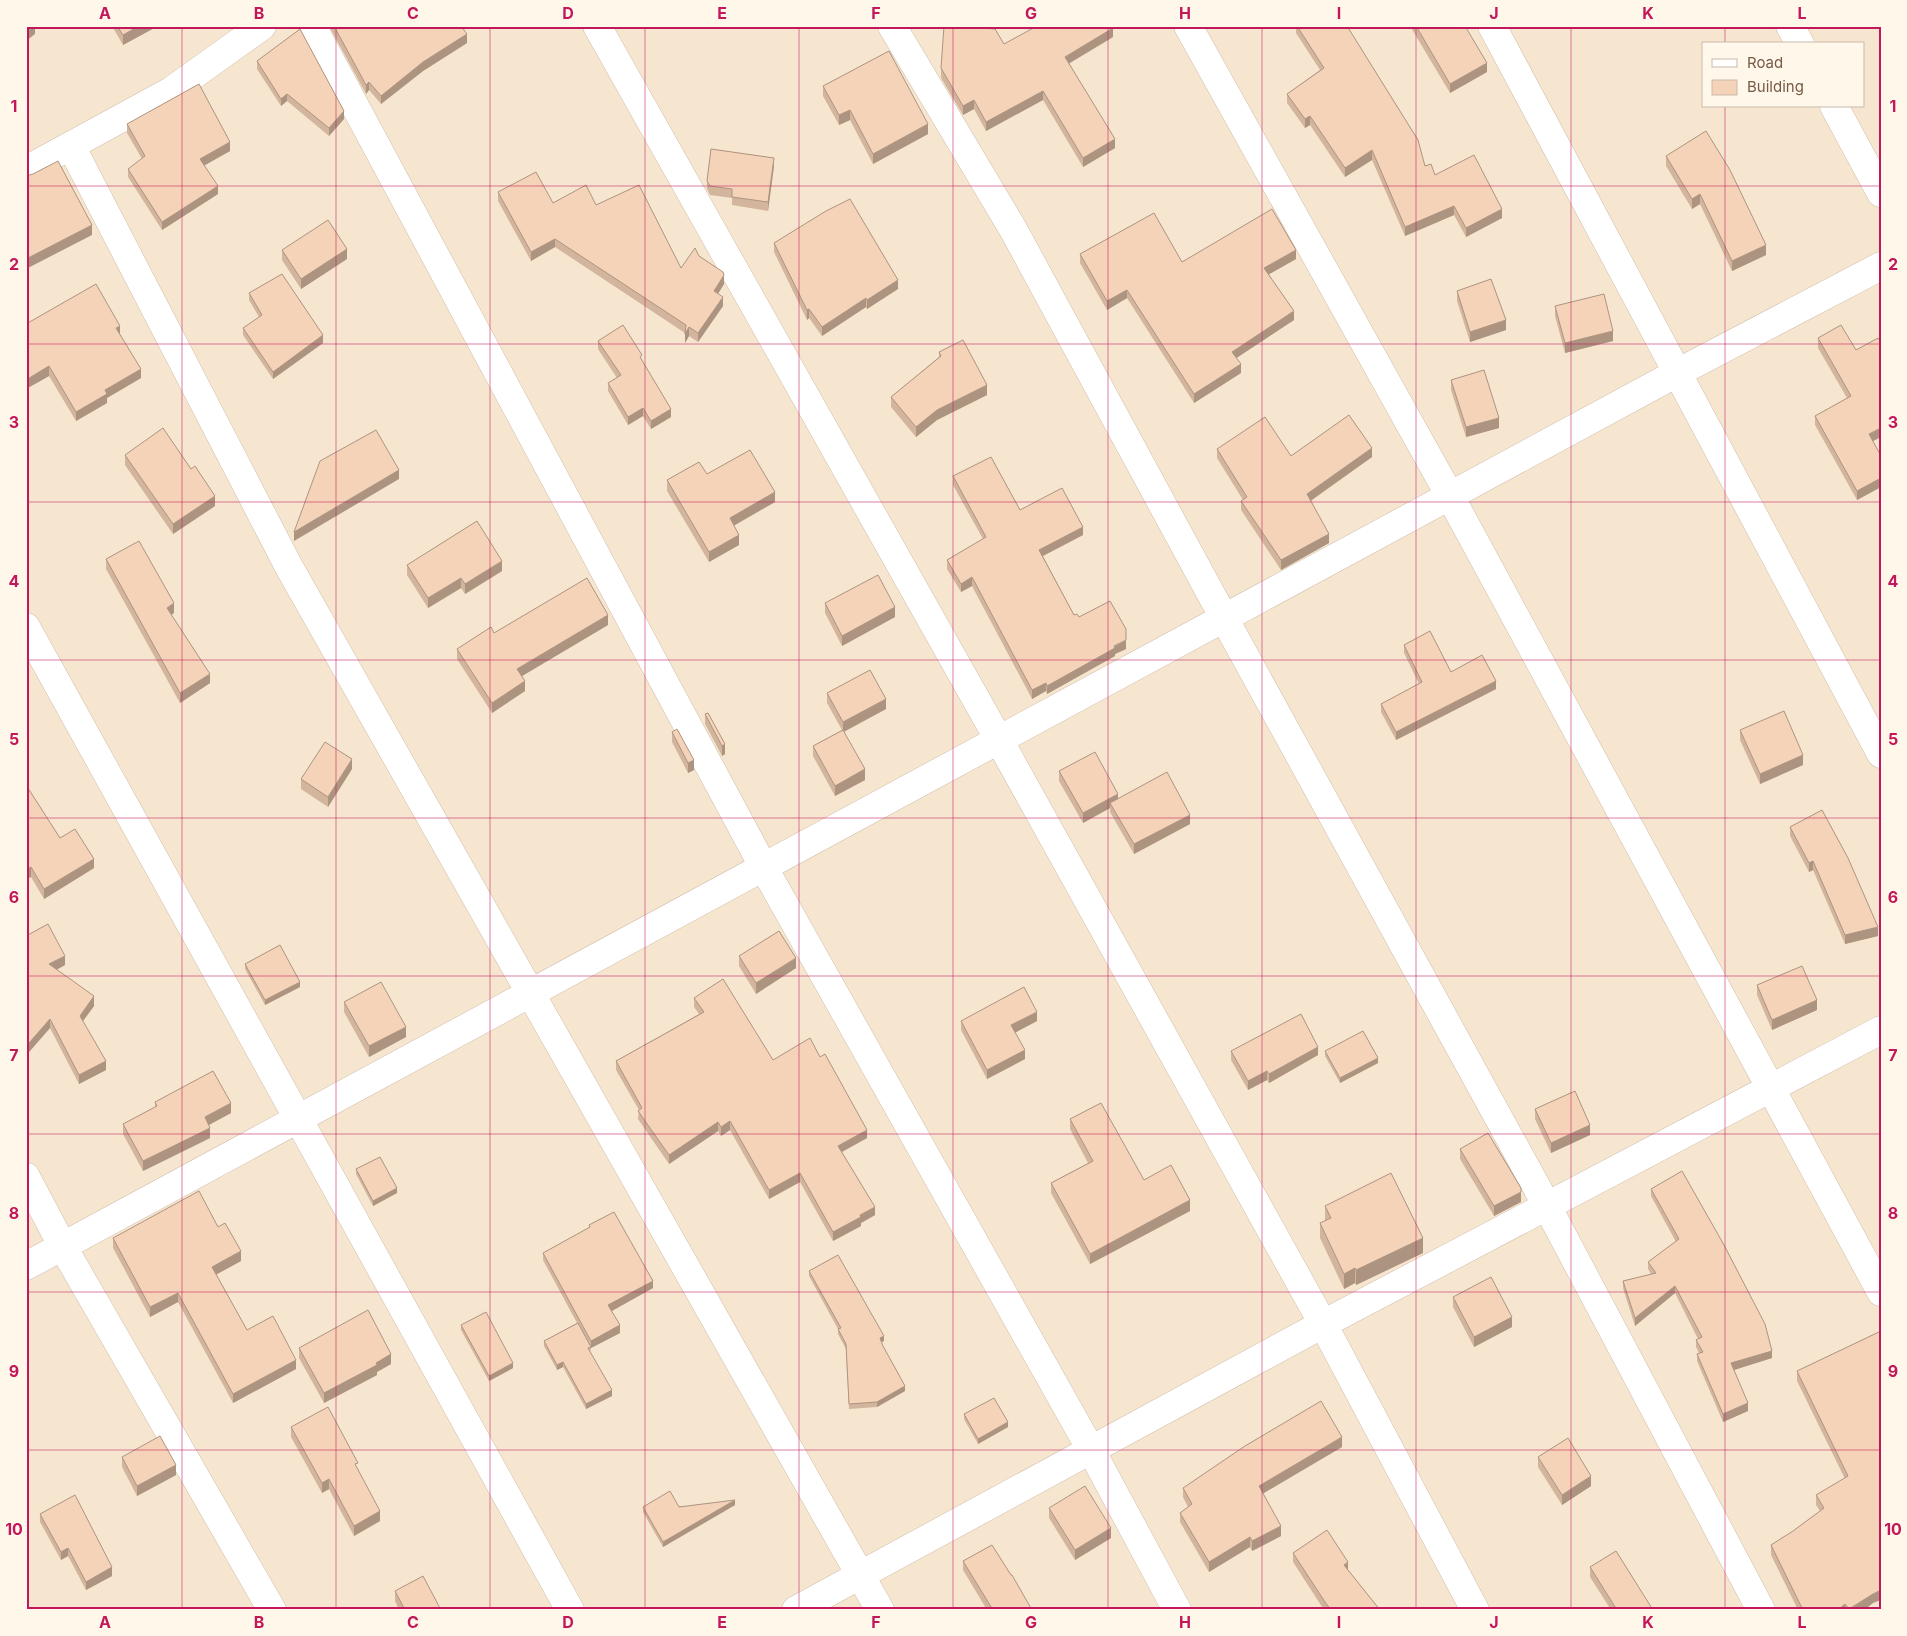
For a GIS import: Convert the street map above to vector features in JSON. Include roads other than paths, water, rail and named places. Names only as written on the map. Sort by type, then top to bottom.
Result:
[{"type":"street","points":[[26,170],[171,92],[262,26]]},
{"type":"street","points":[[312,26],[764,868],[1091,1450],[1177,1610]]},
{"type":"street","points":[[597,26],[999,740],[1324,1324],[1475,1610]]},
{"type":"street","points":[[1188,26],[1450,496],[1881,1292]]},
{"type":"street","points":[[1492,26],[1881,754]]},
{"type":"street","points":[[1790,26],[1799,42]]},
{"type":"street","points":[[896,28],[1014,229],[1224,618],[1547,1206],[1761,1610]]},
{"type":"street","points":[[1835,108],[1881,193]]},
{"type":"street","points":[[71,146],[289,567],[880,1610]]},
{"type":"street","points":[[26,1266],[1677,373],[1881,266]]},
{"type":"street","points":[[26,627],[570,1610]]},
{"type":"street","points":[[796,1610],[1324,1324],[1881,1030]]},
{"type":"street","points":[[26,1177],[63,1247],[272,1610]]}]
